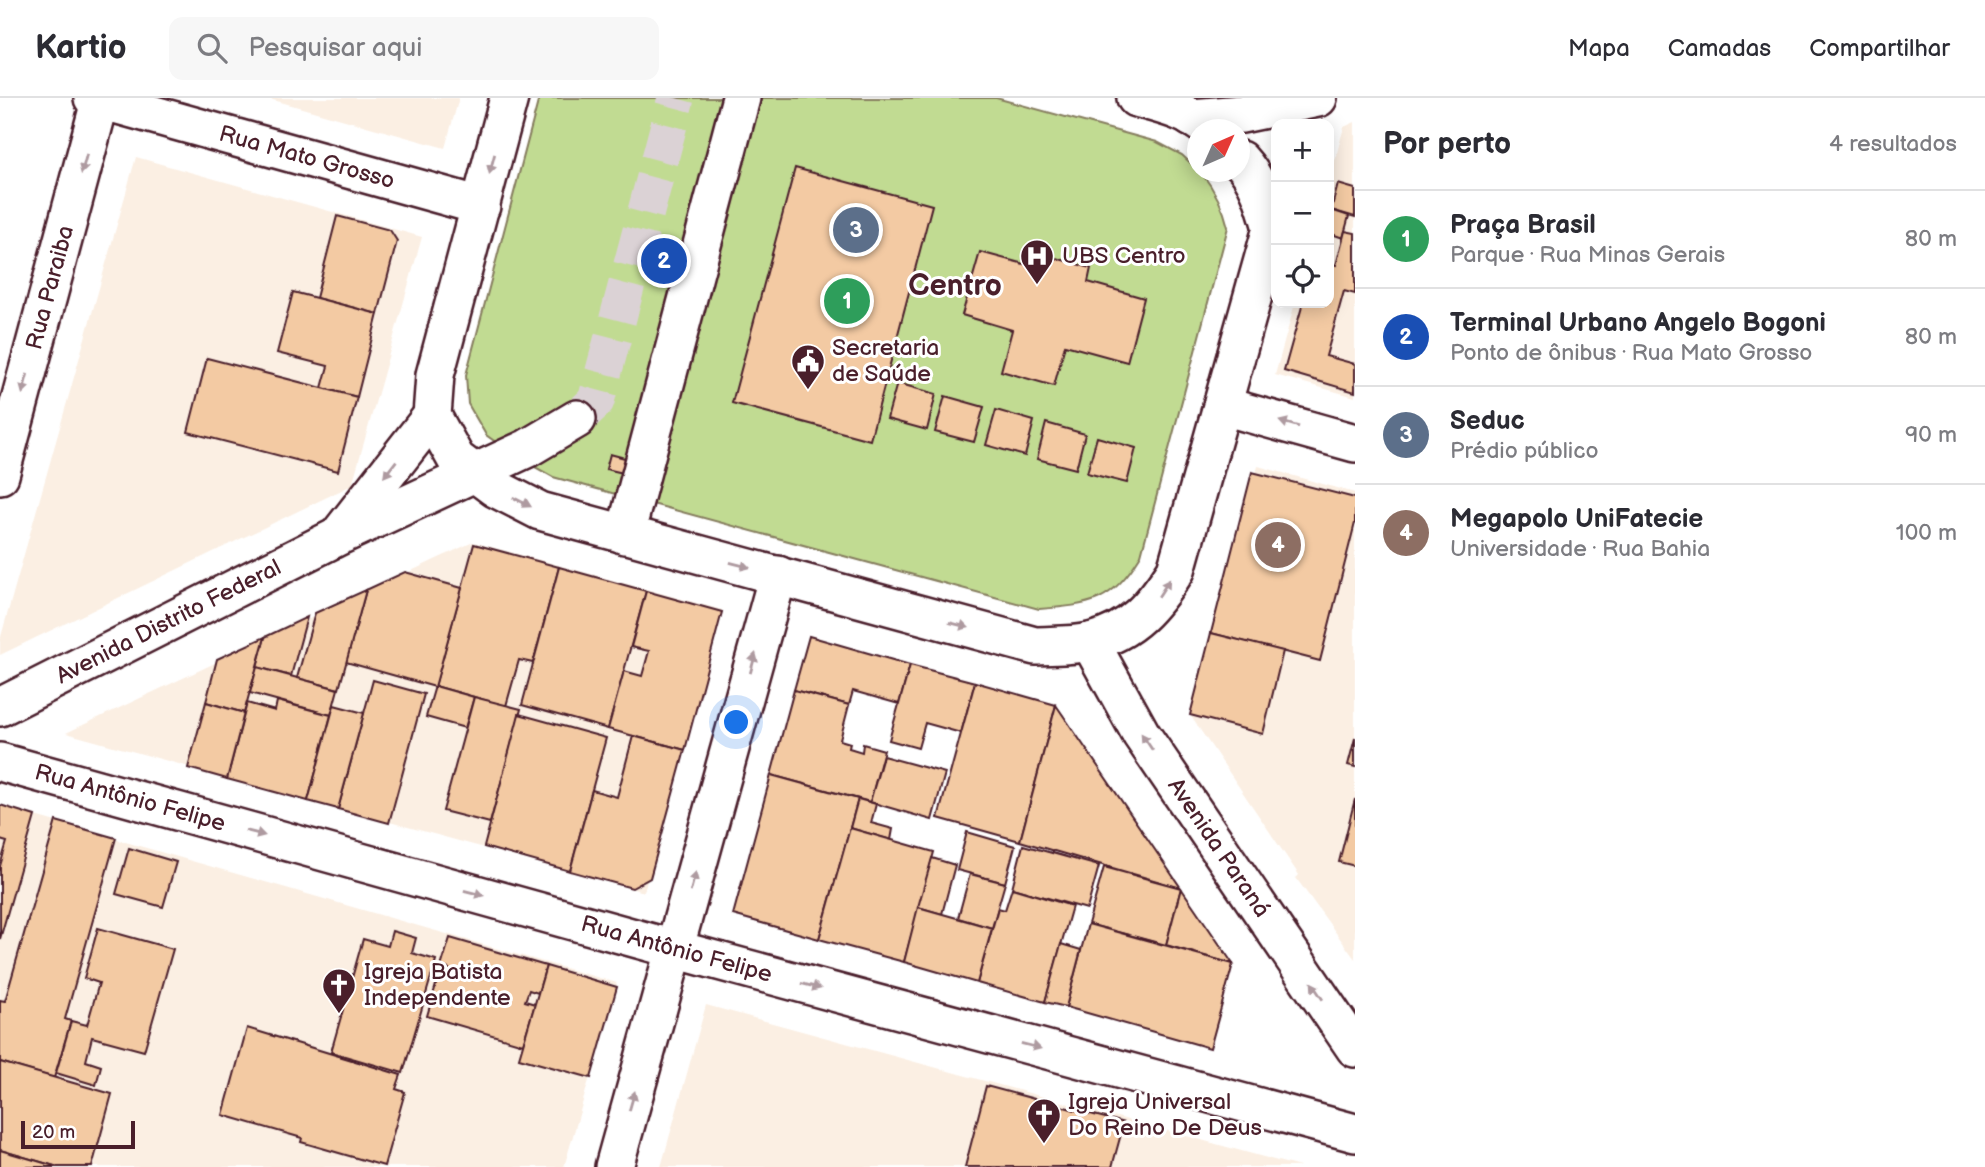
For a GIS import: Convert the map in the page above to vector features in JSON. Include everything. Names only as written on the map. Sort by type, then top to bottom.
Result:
[{"type":"street","points":[[509,98],[436,375],[432,416],[456,458],[495,488],[540,511],[1035,646],[1090,642],[1114,632],[1136,620],[1157,598],[1176,570],[1271,234]]},
{"type":"street","points":[[625,535],[741,98]]},
{"type":"street","points":[[1136,98],[1171,107],[1191,119]]},
{"type":"street","points":[[1221,119],[1318,98]]},
{"type":"street","points":[[1316,119],[1328,98]]},
{"type":"street","name":"Rua Mato Grosso","points":[[98,99],[481,206]]},
{"type":"street","name":"Rua Paraiba","points":[[0,475],[98,99]]},
{"type":"street","points":[[1250,172],[1271,216]]},
{"type":"street","points":[[1223,406],[1355,443]]},
{"type":"street","name":"Avenida Distrito Federal","points":[[337,537],[432,416]]},
{"type":"street","name":"Avenida Distrito Federal","points":[[0,707],[337,537],[528,448],[577,419]]},
{"type":"street","points":[[614,1167],[778,575]]},
{"type":"street","name":"Avenida Paraná","points":[[1090,642],[1141,734],[1355,1048]]},
{"type":"street","name":"Rua Antônio Felipe","points":[[0,762],[674,949],[1355,1133]]},
{"type":"shaded area","points":[[266,98],[459,98],[445,148]]},
{"type":"shaded area","points":[[1355,122],[1355,397],[1275,375],[1294,308],[1334,308],[1334,164],[1344,127]]},
{"type":"shaded area","points":[[136,157],[422,237],[352,485],[0,655],[0,640]]},
{"type":"shaded area","points":[[1258,466],[1355,493],[1355,959],[1296,878],[1299,875],[1190,715]]},
{"type":"shaded area","points":[[473,542],[722,610],[644,892],[66,733]]},
{"type":"shaded area","points":[[0,806],[617,983],[564,1167],[0,1167]]},
{"type":"shaded area","points":[[706,1005],[1300,1167],[661,1167]]},
{"type":"green space","points":[[539,98],[996,98],[1157,142],[1182,155],[1187,160],[1187,182],[1208,182],[1221,204],[1228,227],[1141,555],[1110,592],[1087,603],[1073,606],[1039,609],[553,477],[515,456],[486,435],[468,404],[466,375]]},
{"type":"building","points":[[795,168],[932,205],[870,440],[732,403]]},
{"type":"building","points":[[1338,184],[1355,189],[1355,217],[1334,211]]},
{"type":"building","points":[[1334,211],[1349,216],[1343,238],[1334,235]]},
{"type":"building","points":[[337,216],[390,230],[397,241],[378,314],[316,298]]},
{"type":"building","points":[[1345,231],[1355,233],[1355,294],[1344,291],[1326,356],[1355,364],[1355,392],[1284,371],[1302,308],[1334,308],[1336,265]]},
{"type":"building","points":[[1031,251],[1091,268],[1088,282],[1144,298],[1127,362],[1065,345],[1054,386],[1001,371],[1012,330],[962,315],[980,252],[1035,267],[1037,262],[1028,259]]},
{"type":"building","points":[[293,292],[378,314],[357,397],[322,388],[328,366],[277,353]]},
{"type":"building","points":[[207,358],[357,397],[338,471],[188,432]]},
{"type":"building","points":[[897,383],[936,394],[927,430],[887,419]]},
{"type":"building","points":[[945,396],[984,407],[974,442],[935,432]]},
{"type":"building","points":[[996,410],[1034,421],[1025,456],[986,445]]},
{"type":"building","points":[[1046,423],[1085,434],[1076,469],[1037,459]]},
{"type":"building","points":[[1097,437],[1136,448],[1127,483],[1087,473]]},
{"type":"building","points":[[610,454],[636,461],[632,475],[606,469]]},
{"type":"building","points":[[1252,472],[1355,498],[1355,523],[1320,661],[1211,633]]},
{"type":"building","points":[[474,544],[559,567],[533,663],[519,660],[506,706],[435,686]]},
{"type":"building","points":[[559,567],[646,591],[608,729],[522,705]]},
{"type":"building","points":[[405,572],[462,588],[435,687],[346,662],[366,590]]},
{"type":"building","points":[[366,590],[339,689],[297,678],[315,613]]},
{"type":"building","points":[[646,591],[722,612],[685,750],[608,729],[624,671],[642,676],[649,651],[631,647]]},
{"type":"building","points":[[307,617],[291,676],[257,667],[265,637]]},
{"type":"building","points":[[1211,633],[1283,651],[1263,734],[1190,715]]},
{"type":"building","points":[[809,636],[910,665],[899,704],[853,691],[849,705],[794,690]]},
{"type":"building","points":[[265,637],[244,713],[206,702],[217,659]]},
{"type":"building","points":[[910,665],[975,682],[961,733],[925,723],[918,748],[889,740]]},
{"type":"building","points":[[257,667],[338,689],[331,715],[250,693]]},
{"type":"building","points":[[373,680],[424,694],[389,823],[338,809]]},
{"type":"building","points":[[975,682],[1056,705],[1020,841],[938,818]]},
{"type":"building","points":[[435,686],[474,697],[465,728],[426,717]]},
{"type":"building","points":[[794,690],[849,705],[840,740],[850,743],[849,748],[862,752],[863,744],[884,750],[870,802],[771,775]]},
{"type":"building","points":[[474,697],[521,709],[490,823],[443,811]]},
{"type":"building","points":[[277,701],[331,715],[308,801],[227,779],[247,703],[275,711]]},
{"type":"building","points":[[206,702],[244,713],[227,779],[188,768]]},
{"type":"building","points":[[334,705],[364,713],[338,809],[308,801]]},
{"type":"building","points":[[1056,705],[1181,888],[1020,841]]},
{"type":"building","points":[[519,714],[606,738],[570,871],[484,847]]},
{"type":"building","points":[[633,736],[685,750],[650,878],[632,888],[570,871],[592,790],[617,797]]},
{"type":"building","points":[[1355,738],[1355,767],[1348,765]]},
{"type":"building","points":[[883,756],[945,773],[932,820],[870,802]]},
{"type":"building","points":[[771,775],[858,799],[819,939],[733,915]]},
{"type":"building","points":[[858,799],[876,804],[871,823],[893,829],[891,840],[850,828]]},
{"type":"building","points":[[1355,799],[1355,866],[1339,862]]},
{"type":"building","points":[[0,805],[35,816],[0,939],[0,866],[7,842],[0,840]]},
{"type":"building","points":[[56,821],[116,838],[65,1019],[71,1021],[54,1078],[0,1062],[0,1000],[5,1001]]},
{"type":"building","points":[[850,828],[934,852],[904,962],[819,939]]},
{"type":"building","points":[[967,832],[1015,846],[1005,883],[957,870]]},
{"type":"building","points":[[1023,845],[1099,866],[1087,909],[1012,888]]},
{"type":"building","points":[[129,848],[176,862],[163,907],[116,894]]},
{"type":"building","points":[[932,858],[955,865],[942,914],[918,907]]},
{"type":"building","points":[[1104,867],[1181,888],[1166,945],[1088,924]]},
{"type":"building","points":[[970,874],[1005,883],[992,928],[958,918]]},
{"type":"building","points":[[1012,888],[1072,906],[1045,1002],[977,983],[998,908],[1005,910]]},
{"type":"building","points":[[1181,888],[1233,964],[1166,945]]},
{"type":"building","points":[[918,907],[992,928],[977,983],[904,962]]},
{"type":"building","points":[[1088,924],[1233,964],[1210,1048],[1066,1007]]},
{"type":"building","points":[[98,928],[173,949],[144,1051],[92,1037],[86,1061],[101,1066],[96,1085],[56,1073],[71,1021],[87,1025],[99,983],[84,978]]},
{"type":"building","points":[[392,931],[416,938],[412,953],[436,960],[403,1073],[331,1052],[363,939],[388,946]]},
{"type":"building","points":[[450,938],[546,966],[538,993],[529,990],[525,1001],[535,1004],[523,1044],[427,1016],[438,978],[446,980],[449,969],[441,967]]},
{"type":"building","points":[[1061,944],[1081,950],[1066,1007],[1045,1002]]},
{"type":"building","points":[[546,966],[617,987],[591,1078],[519,1058]]},
{"type":"building","points":[[247,1028],[401,1075],[396,1089],[405,1092],[384,1166],[301,1142],[302,1138],[223,1115]]},
{"type":"building","points":[[0,1062],[112,1094],[92,1167],[58,1167],[0,1150]]},
{"type":"building","name":"Igreja Universal Do Reino De Deus","points":[[986,1086],[1124,1123],[1112,1167],[965,1167]]},
{"type":"building","points":[[0,1150],[58,1167],[0,1167]]},
{"type":"tunnel","points":[[577,419],[596,401],[676,98]]},
{"type":"place","name":"Seduc","points":[[856,230]]},
{"type":"place","name":"Terminal Urbano Angelo Bogoni","points":[[664,261]]},
{"type":"place","name":"UBS Centro","points":[[1037,286]]},
{"type":"place","name":"Praça Brasil","points":[[847,301]]},
{"type":"place","name":"Secretaria de Saúde","points":[[808,391]]},
{"type":"place","name":"Megapolo UniFatecie","points":[[1278,545]]},
{"type":"place","name":"Igreja Batista Independente","points":[[339,1015]]},
{"type":"place","name":"Igreja Universal Do Reino De Deus","points":[[1044,1145]]},
{"type":"district","name":"Centro","points":[[955,286]]}]
